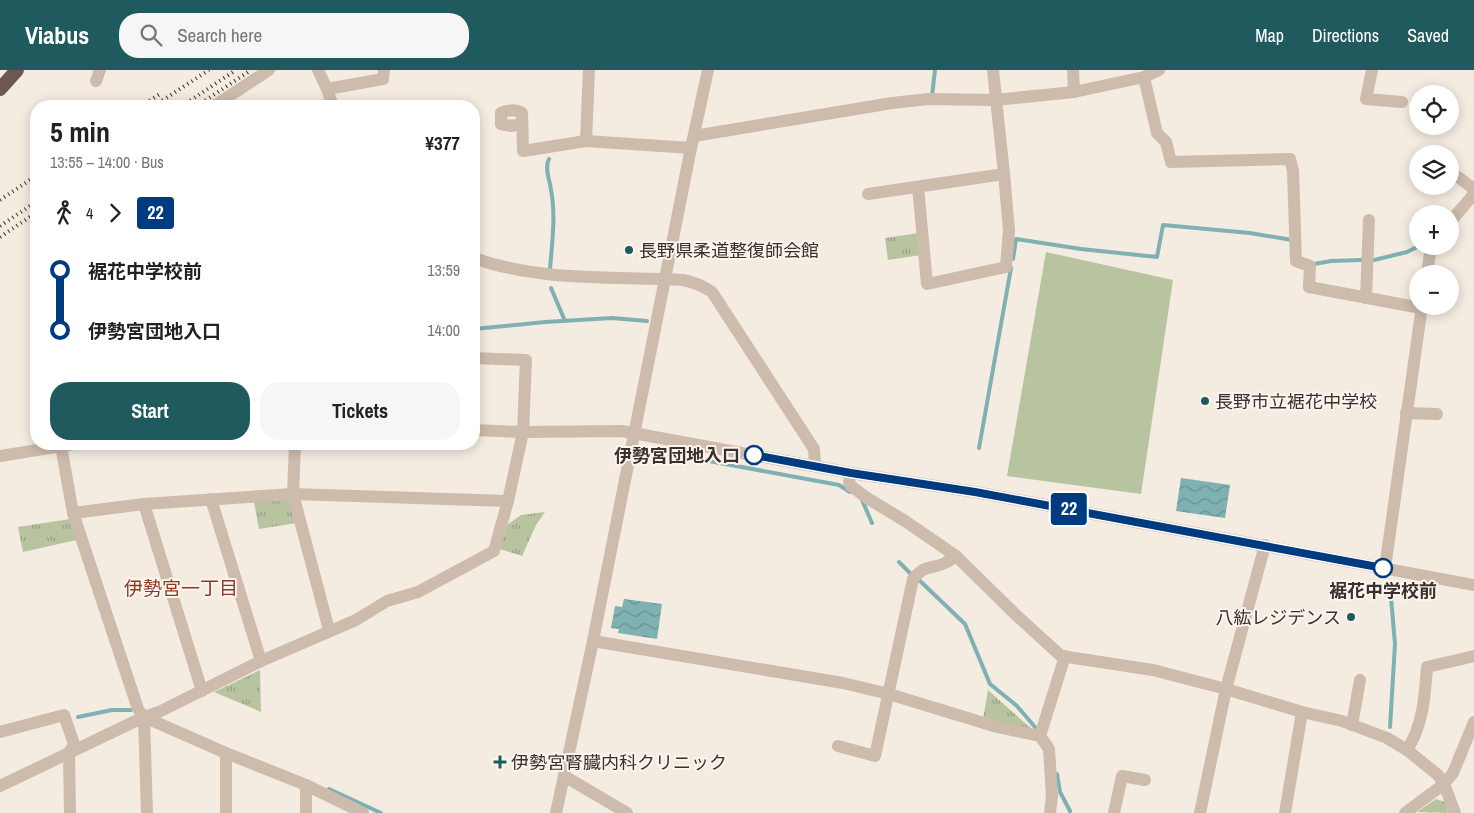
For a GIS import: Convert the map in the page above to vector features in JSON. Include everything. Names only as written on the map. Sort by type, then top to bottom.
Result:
[{"type":"highway","points":[[0,89],[17,70]]},
{"type":"street","points":[[223,100],[269,70]]},
{"type":"street","points":[[318,70],[328,89],[331,100]]},
{"type":"street","points":[[328,89],[383,79],[384,70]]},
{"type":"street","points":[[586,141],[589,70]]},
{"type":"street","points":[[556,813],[593,642],[664,279],[708,70]]},
{"type":"street","points":[[918,187],[927,284],[1006,267],[1009,230],[993,70]]},
{"type":"street","points":[[1073,70],[1074,92]]},
{"type":"street","points":[[522,124],[523,151],[586,141],[692,142],[892,103],[929,99],[995,100],[1074,92],[1144,77],[1159,70]]},
{"type":"street","points":[[1372,70],[1366,99],[1402,102]]},
{"type":"street","points":[[1144,77],[1157,133],[1166,142],[1170,162],[1290,159],[1293,170],[1296,261],[1310,266],[1310,287],[1409,305]]},
{"type":"street","points":[[868,194],[1004,174]]},
{"type":"street","points":[[1459,178],[1474,189]]},
{"type":"street","points":[[1459,212],[1474,194]]},
{"type":"street","points":[[1366,298],[1369,220]]},
{"type":"street","points":[[480,260],[525,271],[574,276],[683,280],[695,283],[712,292],[814,449],[815,466]]},
{"type":"street","points":[[1385,568],[1420,315]]},
{"type":"street","points":[[0,786],[144,717],[159,712],[261,661],[329,630],[356,620],[387,601],[418,592],[494,551],[508,500],[523,432],[526,360],[480,358]]},
{"type":"street","points":[[1406,413],[1437,414]]},
{"type":"street","points":[[480,430],[523,432],[622,431],[851,473],[975,492],[1474,585]]},
{"type":"street","points":[[0,456],[37,450]]},
{"type":"street","points":[[62,450],[73,513],[138,709],[144,717],[306,785],[363,813]]},
{"type":"street","points":[[295,450],[293,494],[329,630]]},
{"type":"street","points":[[851,473],[851,486],[956,556],[1016,616],[1061,656],[1153,670],[1226,688],[1302,712],[1352,725],[1387,738],[1407,750],[1438,775],[1444,784],[1455,813]]},
{"type":"street","points":[[73,513],[144,504],[293,494],[508,500]]},
{"type":"street","points":[[211,499],[261,661]]},
{"type":"street","points":[[144,504],[202,691]]},
{"type":"street","points":[[1200,813],[1226,688],[1265,546]]},
{"type":"street","points":[[838,746],[875,756],[913,579],[919,572],[929,566],[944,564],[956,556]]},
{"type":"street","points":[[593,642],[824,680],[889,694],[997,727],[1040,736],[1049,750],[1053,812]]},
{"type":"street","points":[[1040,736],[1065,656]]},
{"type":"street","points":[[1407,750],[1414,740],[1424,703],[1427,667],[1474,656]]},
{"type":"street","points":[[1352,725],[1360,680]]},
{"type":"street","points":[[1285,813],[1302,712]]},
{"type":"street","points":[[0,732],[64,715],[74,744],[69,753],[70,813]]},
{"type":"street","points":[[144,717],[147,813]]},
{"type":"street","points":[[1405,813],[1444,784],[1453,773],[1474,722]]},
{"type":"street","points":[[226,753],[226,813]]},
{"type":"street","points":[[564,776],[627,813]]},
{"type":"street","points":[[1114,813],[1122,776],[1145,780]]},
{"type":"street","points":[[306,785],[306,813]]},
{"type":"green space","points":[[919,233],[921,255],[888,260],[885,238]]},
{"type":"green space","points":[[1046,252],[1173,280],[1141,494],[1007,476]]},
{"type":"green space","points":[[289,498],[296,523],[259,529],[254,502]]},
{"type":"green space","points":[[545,512],[536,525],[522,556],[500,549],[507,525],[521,515]]},
{"type":"green space","points":[[70,519],[76,540],[23,552],[18,527]]},
{"type":"green space","points":[[260,670],[261,712],[214,692]]},
{"type":"green space","points":[[988,690],[1034,731],[983,719]]},
{"type":"green space","points":[[1436,799],[1445,802],[1448,813],[1417,812]]},
{"type":"water","points":[[1181,478],[1230,485],[1225,518],[1176,511]]},
{"type":"water","points":[[624,599],[662,604],[657,639],[618,633],[619,629],[611,628],[615,606],[622,607]]},
{"type":"waterway","points":[[932,96],[935,70]]},
{"type":"waterway","points":[[549,159],[547,170],[553,220],[550,269]]},
{"type":"waterway","points":[[1013,259],[1016,239],[1081,249],[1157,257],[1163,225],[1250,233],[1292,240]]},
{"type":"waterway","points":[[1374,260],[1409,251]]},
{"type":"waterway","points":[[1314,264],[1331,261],[1361,260]]},
{"type":"waterway","points":[[979,448],[1011,268]]},
{"type":"waterway","points":[[551,288],[565,321]]},
{"type":"waterway","points":[[480,328],[612,318],[647,321]]},
{"type":"waterway","points":[[682,456],[839,485],[850,492]]},
{"type":"waterway","points":[[862,500],[872,523]]},
{"type":"waterway","points":[[899,562],[910,573]]},
{"type":"waterway","points":[[918,579],[965,624],[990,684],[1017,706],[1035,727]]},
{"type":"waterway","points":[[1390,586],[1395,644],[1390,727]]},
{"type":"waterway","points":[[78,717],[112,710],[131,710]]},
{"type":"waterway","points":[[1057,774],[1060,792],[1070,811]]},
{"type":"waterway","points":[[329,789],[381,813]]},
{"type":"railway","points":[[163,100],[209,70]]},
{"type":"railway","points":[[191,100],[236,70]]},
{"type":"railway","points":[[206,100],[251,70]]},
{"type":"railway","points":[[150,100],[160,94]]},
{"type":"railway","points":[[0,200],[30,180]]},
{"type":"railway","points":[[0,226],[30,206]]},
{"type":"railway","points":[[0,237],[30,217]]},
{"type":"bus line","name":"22","points":[[754,455],[851,473],[975,492],[1383,568]]},
{"type":"place","name":"長野県柔道整復師会館","points":[[629,250]]},
{"type":"place","name":"長野市立裾花中学校","points":[[1205,401]]},
{"type":"place","name":"伊勢宮団地入口","points":[[754,455]]},
{"type":"place","name":"裾花中学校前","points":[[1383,568]]},
{"type":"place","name":"八紘レジデンス","points":[[1351,617]]},
{"type":"place","name":"伊勢宮腎臓内科クリニック","points":[[500,762]]},
{"type":"district","name":"伊勢宮一丁目","points":[[181,588]]}]
